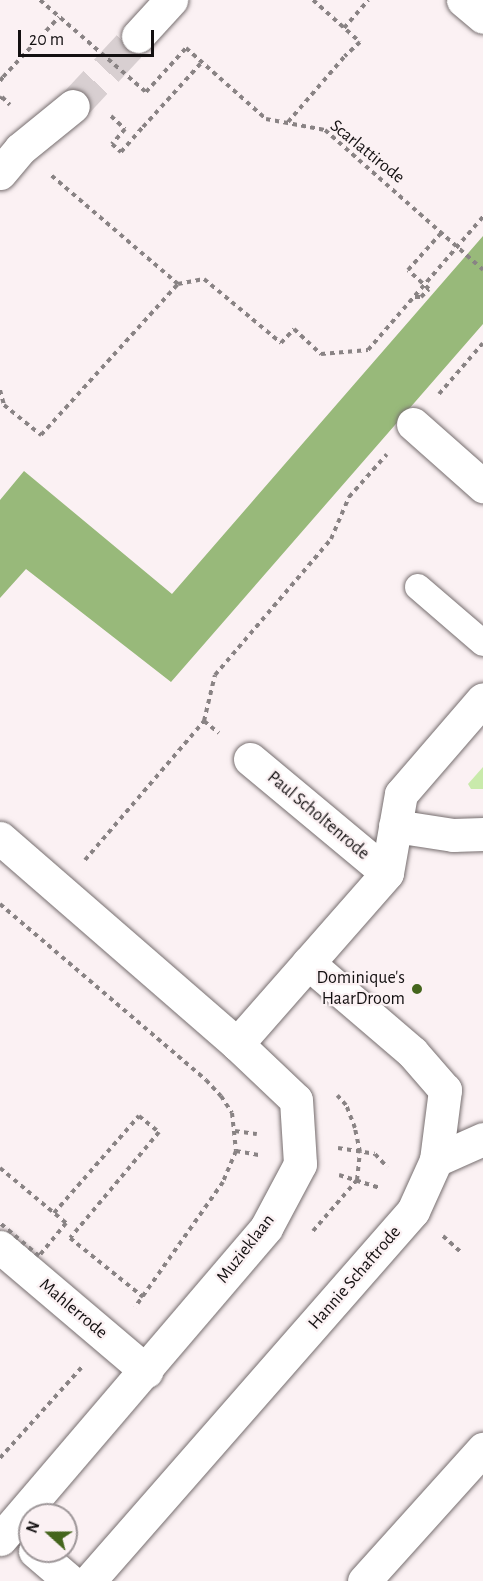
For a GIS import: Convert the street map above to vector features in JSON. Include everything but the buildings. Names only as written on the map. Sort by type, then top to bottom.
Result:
[{"type":"street","points":[[138,36],[171,0]]},
{"type":"street","points":[[463,0],[483,17]]},
{"type":"street","points":[[10,161],[73,106]]},
{"type":"street","points":[[413,424],[483,486]]},
{"type":"street","name":"Paul Scholtenrode","points":[[237,1044],[387,873],[401,794],[483,699]]},
{"type":"street","name":"Paul Scholtenrode","points":[[250,759],[387,873]]},
{"type":"street","points":[[394,826],[453,835],[483,834]]},
{"type":"street","name":"Muzieklaan","points":[[0,838],[237,1044],[296,1100],[300,1164],[266,1228],[146,1371],[13,1538]]},
{"type":"street","name":"Hannie Schaftrode","points":[[89,1581],[413,1211],[436,1160],[445,1090],[412,1052],[308,963]]},
{"type":"street","points":[[436,1160],[483,1139]]},
{"type":"street","name":"Mahlerrode","points":[[0,1247],[146,1371]]},
{"type":"street","points":[[364,1581],[483,1449]]},
{"type":"street","points":[[49,1563],[70,1581]]},
{"type":"lane","points":[[418,587],[483,643]]},
{"type":"path","points":[[2,79],[59,17],[40,0]]},
{"type":"path","points":[[288,123],[345,56],[360,42],[313,0]]},
{"type":"path","points":[[344,28],[368,0]]},
{"type":"path","name":"Scarlattirode","points":[[59,17],[146,92],[186,48],[266,119],[325,130],[483,270]]},
{"type":"path","points":[[125,129],[112,144],[121,152],[202,62]]},
{"type":"path","points":[[10,161],[178,284]]},
{"type":"path","points":[[0,390],[4,405],[41,435],[178,284],[204,279],[281,343],[294,329],[321,354],[368,350],[483,217]]},
{"type":"path","points":[[414,297],[421,297],[429,289],[408,270],[442,232]]},
{"type":"path","points":[[80,865],[204,721],[215,675],[331,539],[349,497],[483,343]]},
{"type":"path","points":[[0,904],[206,1080],[221,1096],[232,1113],[236,1150]]},
{"type":"path","points":[[54,1213],[138,1116],[159,1132],[70,1238],[143,1297]]},
{"type":"path","points":[[0,1168],[66,1223],[39,1256],[0,1223]]},
{"type":"shaded area","points":[[483,236],[483,324],[171,682],[26,569],[0,598],[0,500],[24,471],[172,594]]},
{"type":"shaded area","points":[[483,767],[483,789],[471,789],[468,784]]},
{"type":"tunnel","points":[[73,106],[138,36]]},
{"type":"place","name":"Dominique's HaarDroom","points":[[417,989]]}]
